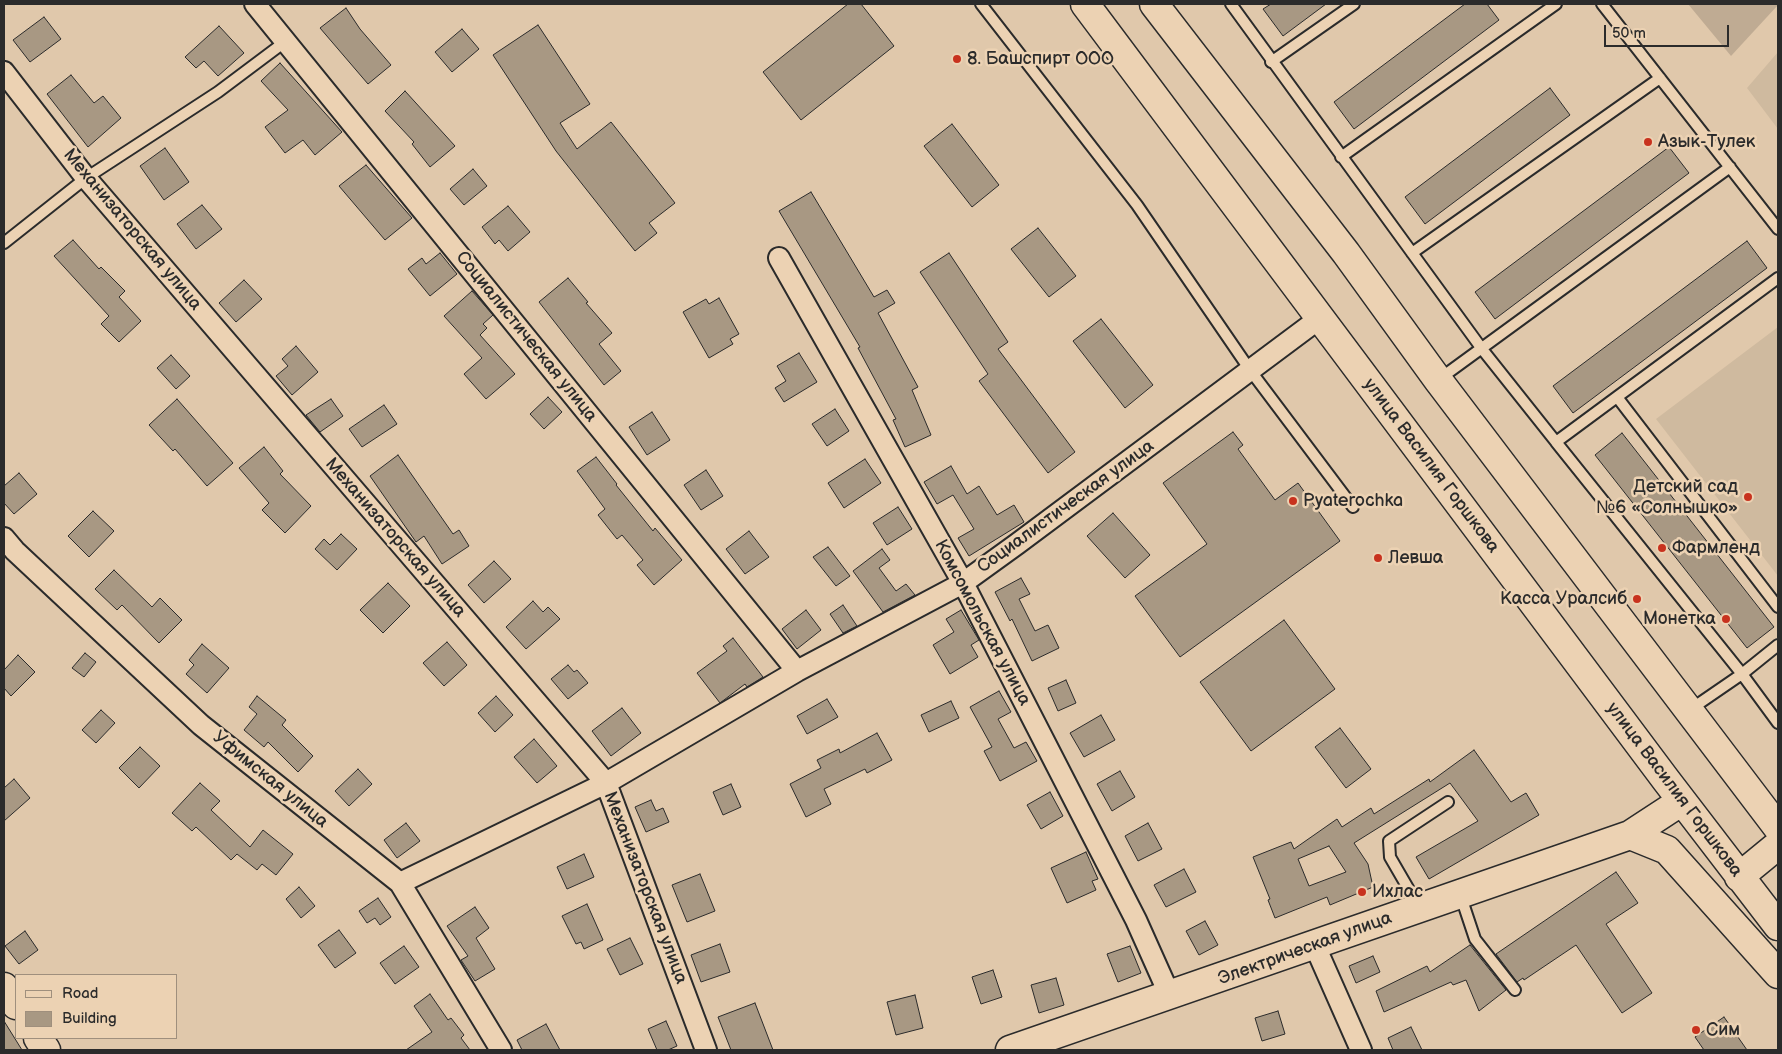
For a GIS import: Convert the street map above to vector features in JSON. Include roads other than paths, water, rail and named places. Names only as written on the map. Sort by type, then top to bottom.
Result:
[{"type":"main road","name":"улица Василия Горшкова","points":[[1085,4],[1739,877],[1778,926]]},
{"type":"main road","points":[[1154,4],[1346,253],[1438,380],[1778,828]]},
{"type":"main road","name":"Электрическая улица","points":[[1010,1050],[1315,946],[1630,835],[1682,801]]},
{"type":"main road","points":[[1630,835],[1668,850],[1778,974]]},
{"type":"main road","points":[[1739,877],[1778,844]]},
{"type":"main road","points":[[4,987],[15,1004]]},
{"type":"main road","points":[[39,1039],[46,1050]]},
{"type":"street","name":"Социалистическая улица","points":[[255,4],[796,671]]},
{"type":"street","name":"Механизаторская улица","points":[[4,72],[86,178],[606,783],[706,1050]]},
{"type":"street","name":"Комсомольская улица","points":[[779,258],[963,583],[1136,920],[1170,996]]},
{"type":"street","name":"Социалистическая улица","points":[[400,883],[606,783],[796,671],[963,583],[1320,318]]},
{"type":"street","name":"Уфимская улица","points":[[4,538],[15,552],[201,725],[400,883],[501,1050]]},
{"type":"street","points":[[1315,946],[1361,1050]]},
{"type":"lane","points":[[981,4],[1137,206],[1250,370],[1353,507]]},
{"type":"lane","points":[[1231,4],[1271,62],[1482,350],[1742,674],[1778,724]]},
{"type":"lane","points":[[1271,62],[1354,4]]},
{"type":"lane","points":[[1342,157],[1556,4]]},
{"type":"lane","points":[[1602,4],[1778,229]]},
{"type":"lane","points":[[4,243],[86,178],[218,92],[286,41]]},
{"type":"lane","points":[[1412,253],[1660,78]]},
{"type":"lane","points":[[1438,380],[1482,350],[1730,167]]},
{"type":"lane","points":[[1556,442],[1778,278]]},
{"type":"lane","points":[[1617,397],[1778,607]]},
{"type":"lane","points":[[1688,711],[1742,674],[1778,645]]},
{"type":"lane","points":[[1420,908],[1390,857],[1389,841],[1448,802]]},
{"type":"lane","points":[[1460,894],[1475,939],[1514,990]]},
{"type":"place","name":"8. Башспирт ООО","points":[[957,59]]},
{"type":"place","name":"Азык-Тулек","points":[[1648,142]]},
{"type":"place","name":"Детский сад №6 «Солнышко»","points":[[1748,497]]},
{"type":"place","name":"Pyaterochka","points":[[1293,501]]},
{"type":"place","name":"Фармленд","points":[[1662,548]]},
{"type":"place","name":"Левша","points":[[1378,558]]},
{"type":"place","name":"Касса Уралсиб","points":[[1637,599]]},
{"type":"place","name":"Монетка","points":[[1726,619]]},
{"type":"place","name":"Ихлас","points":[[1362,892]]},
{"type":"place","name":"Сим","points":[[1696,1030]]}]
